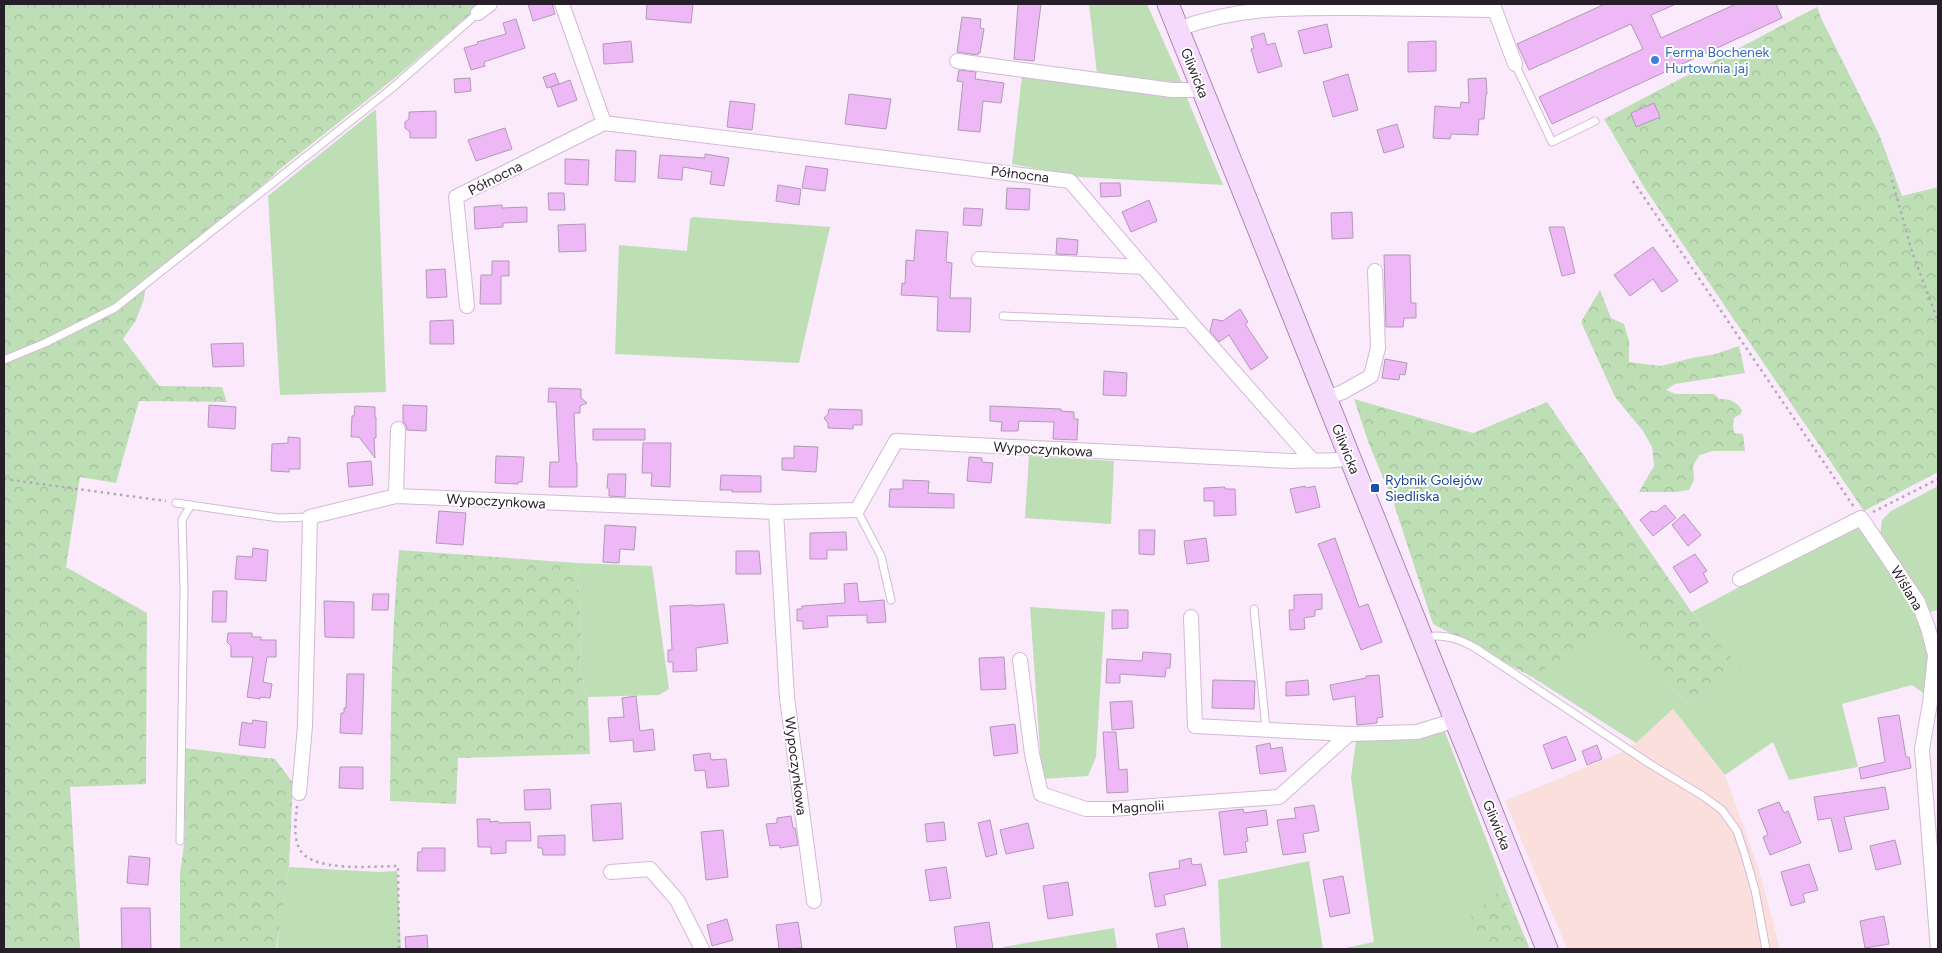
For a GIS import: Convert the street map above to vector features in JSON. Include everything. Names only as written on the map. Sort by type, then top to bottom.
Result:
[{"type":"main road","name":"Gliwicka","points":[[1168,4],[1547,949]]},
{"type":"street","points":[[478,13],[490,4]]},
{"type":"street","points":[[562,4],[604,124]]},
{"type":"street","points":[[1178,29],[1208,18],[1277,8],[1495,10],[1515,64]]},
{"type":"street","points":[[957,61],[1172,90],[1202,90]]},
{"type":"street","name":"Północna","points":[[467,306],[456,197],[604,124],[1070,181],[1311,459]]},
{"type":"street","points":[[979,260],[1144,267]]},
{"type":"street","points":[[1326,398],[1343,392],[1371,376],[1378,348],[1375,271]]},
{"type":"street","points":[[396,496],[398,429]]},
{"type":"street","name":"Wypoczynkowa","points":[[310,517],[396,496],[776,512],[857,510],[896,441],[1291,461],[1311,459],[1332,461],[1349,458]]},
{"type":"street","name":"Wypoczynkowa","points":[[776,512],[787,698],[814,901]]},
{"type":"street","points":[[299,792],[304,726],[310,517]]},
{"type":"street","points":[[1740,579],[1861,518]]},
{"type":"street","name":"Wiślana","points":[[1861,518],[1918,602],[1928,628],[1934,655],[1930,703],[1922,750],[1938,949]]},
{"type":"street","points":[[1191,617],[1195,726],[1349,734],[1417,732],[1456,720]]},
{"type":"street","name":"Magnolii","points":[[1020,660],[1032,754],[1041,794],[1086,809],[1111,809],[1278,797],[1349,734]]},
{"type":"street","points":[[611,872],[650,869],[677,900],[702,949]]},
{"type":"lane","points":[[4,360],[45,343],[115,308],[390,89],[478,13]]},
{"type":"lane","points":[[1515,64],[1552,142],[1596,121]]},
{"type":"lane","points":[[1003,316],[1192,324]]},
{"type":"lane","points":[[176,503],[279,518],[310,517]]},
{"type":"lane","points":[[180,841],[184,590],[182,520],[191,505]]},
{"type":"lane","points":[[857,510],[881,556],[891,600]]},
{"type":"lane","points":[[1254,609],[1266,729]]},
{"type":"lane","points":[[1423,638],[1430,636],[1451,638],[1470,644],[1650,764],[1704,796],[1722,810],[1737,831],[1746,855],[1755,890],[1766,949]]},
{"type":"path","points":[[1892,180],[1912,252],[1938,321]]},
{"type":"path","points":[[1633,181],[1861,518],[1938,479]]},
{"type":"path","points":[[4,479],[176,503]]},
{"type":"path","points":[[299,792],[295,829],[299,848],[307,859],[326,865],[398,866],[399,949]]},
{"type":"shaded area","points":[[1673,709],[1725,775],[1759,870],[1780,949],[1567,949],[1505,801],[1622,752],[1636,743]]},
{"type":"green space","points":[[4,4],[482,4],[396,77],[280,169],[240,206],[193,241],[146,283],[144,299],[136,320],[123,339],[159,386],[222,387],[227,402],[139,401],[116,483],[80,477],[66,567],[147,613],[146,784],[70,787],[80,949],[4,949]]},
{"type":"green space","points":[[1089,4],[1147,4],[1182,83],[1097,74]]},
{"type":"green space","points":[[1817,7],[1879,134],[1902,196],[1938,187],[1938,472],[1864,511],[1644,187],[1604,119]]},
{"type":"green space","points":[[1022,76],[1187,98],[1223,185],[1079,177],[1012,164]]},
{"type":"green space","points":[[376,109],[386,392],[280,395],[268,196]]},
{"type":"green space","points":[[693,217],[830,227],[799,363],[615,354],[619,245],[687,251],[690,219]]},
{"type":"green space","points":[[1600,290],[1611,318],[1624,324],[1629,341],[1629,362],[1661,366],[1716,354],[1739,346],[1745,373],[1675,384],[1666,390],[1675,394],[1714,394],[1719,399],[1730,400],[1737,404],[1742,410],[1741,414],[1734,418],[1733,425],[1734,433],[1743,434],[1745,451],[1713,451],[1700,455],[1693,465],[1694,480],[1689,490],[1639,492],[1654,466],[1652,447],[1643,431],[1615,397],[1581,322]]},
{"type":"green space","points":[[1354,399],[1473,433],[1547,402],[1691,611],[1741,669],[1687,704],[1613,625],[1532,677],[1433,624],[1394,504],[1369,444]]},
{"type":"green space","points":[[1029,456],[1114,461],[1111,524],[1025,518]]},
{"type":"green space","points":[[1938,486],[1938,610],[1930,612],[1880,536],[1882,520],[1891,511]]},
{"type":"green space","points":[[1849,529],[1862,529],[1913,601],[1921,620],[1923,636],[1930,656],[1926,695],[1912,685],[1842,704],[1858,767],[1789,780],[1773,742],[1725,775],[1673,709],[1636,743],[1532,677],[1613,624],[1687,704],[1740,669],[1692,612]]},
{"type":"green space","points":[[399,550],[577,563],[581,632],[580,671],[588,697],[590,754],[458,758],[456,804],[390,801],[393,644]]},
{"type":"green space","points":[[577,563],[652,566],[669,689],[659,695],[588,697],[580,671],[581,632]]},
{"type":"green space","points":[[1030,607],[1105,612],[1096,757],[1088,776],[1042,779]]},
{"type":"green space","points":[[1445,732],[1518,921],[1499,891],[1482,949],[1340,949],[1374,942],[1351,778],[1356,741],[1419,738]]},
{"type":"green space","points":[[184,748],[275,759],[293,783],[289,866],[276,949],[180,949],[180,874],[185,836]]},
{"type":"green space","points":[[1309,861],[1323,949],[1221,949],[1218,880]]},
{"type":"green space","points":[[289,867],[379,872],[397,871],[401,949],[277,949],[280,918]]},
{"type":"green space","points":[[1499,891],[1518,921],[1530,949],[1480,949],[1468,919]]},
{"type":"green space","points":[[1114,928],[1117,949],[1003,949],[1003,947]]},
{"type":"building","points":[[528,4],[552,4],[555,14],[533,21]]},
{"type":"building","points":[[647,4],[693,4],[691,23],[646,19]]},
{"type":"building","points":[[1018,4],[1041,4],[1034,61],[1014,59]]},
{"type":"building","name":"Ferma Bochenek Hurtownia jaj","points":[[1605,4],[1676,4],[1651,15],[1661,38],[1736,4],[1776,4],[1782,18],[1552,124],[1539,97],[1643,49],[1631,24],[1529,70],[1517,44]]},
{"type":"building","points":[[962,17],[981,19],[980,28],[984,29],[978,55],[957,52]]},
{"type":"building","points":[[516,19],[525,48],[484,62],[485,66],[471,70],[464,48],[478,44],[477,42],[506,34],[503,23]]},
{"type":"building","points":[[1327,24],[1332,47],[1304,54],[1298,31]]},
{"type":"building","points":[[1264,33],[1267,45],[1275,43],[1282,66],[1258,73],[1251,49],[1254,48],[1251,37]]},
{"type":"building","points":[[631,41],[633,62],[604,64],[603,44]]},
{"type":"building","points":[[1436,41],[1436,71],[1408,72],[1408,42]]},
{"type":"building","points":[[959,70],[976,72],[975,79],[1004,83],[1001,103],[983,101],[980,132],[958,130],[963,82],[957,81]]},
{"type":"building","points":[[555,73],[559,84],[547,88],[543,77]]},
{"type":"building","points":[[1348,74],[1358,110],[1333,117],[1323,82]]},
{"type":"building","points":[[470,78],[471,91],[455,93],[454,79]]},
{"type":"building","points":[[1486,78],[1487,94],[1484,119],[1479,119],[1478,135],[1451,134],[1450,139],[1433,138],[1435,106],[1460,108],[1461,102],[1469,103],[1468,79]]},
{"type":"building","points":[[570,80],[577,100],[558,107],[551,87]]},
{"type":"building","points":[[849,94],[891,99],[886,129],[845,124]]},
{"type":"building","points":[[730,101],[755,104],[752,130],[727,127]]},
{"type":"building","points":[[1654,103],[1660,117],[1636,127],[1631,113]]},
{"type":"building","points":[[436,111],[436,138],[410,138],[410,132],[405,128],[405,122],[409,119],[409,112]]},
{"type":"building","points":[[1397,124],[1404,147],[1384,153],[1377,130]]},
{"type":"building","points":[[505,128],[512,149],[476,161],[468,140]]},
{"type":"building","points":[[616,150],[636,151],[635,182],[615,181]]},
{"type":"building","points":[[705,154],[729,158],[724,186],[710,184],[712,172],[683,167],[682,180],[658,178],[660,155],[705,158]]},
{"type":"building","points":[[565,159],[589,160],[588,185],[565,184]]},
{"type":"building","points":[[806,166],[828,169],[825,191],[802,188]]},
{"type":"building","points":[[1100,183],[1120,183],[1121,196],[1101,197]]},
{"type":"building","points":[[778,185],[801,189],[799,205],[776,201]]},
{"type":"building","points":[[1007,188],[1030,189],[1029,210],[1006,209]]},
{"type":"building","points":[[548,193],[564,193],[565,210],[549,210]]},
{"type":"building","points":[[1149,200],[1157,221],[1131,232],[1122,212]]},
{"type":"building","points":[[502,205],[502,208],[527,207],[527,222],[503,223],[503,227],[475,229],[474,207]]},
{"type":"building","points":[[964,208],[983,209],[981,226],[963,225]]},
{"type":"building","points":[[1352,212],[1353,238],[1332,239],[1331,213]]},
{"type":"building","points":[[585,224],[586,251],[559,252],[558,225]]},
{"type":"building","points":[[1549,227],[1564,227],[1575,273],[1562,276]]},
{"type":"building","points":[[916,230],[948,232],[946,262],[952,263],[950,298],[971,298],[970,332],[937,331],[938,297],[901,295],[902,283],[905,284],[906,260],[914,261]]},
{"type":"building","points":[[1057,238],[1078,240],[1077,255],[1056,254]]},
{"type":"building","points":[[1653,247],[1678,281],[1662,292],[1653,279],[1630,296],[1614,275]]},
{"type":"building","points":[[1384,255],[1410,255],[1411,303],[1416,303],[1416,318],[1404,318],[1403,327],[1386,327]]},
{"type":"building","points":[[492,261],[509,261],[509,276],[501,276],[501,304],[480,304],[481,275],[492,275]]},
{"type":"building","points":[[445,269],[447,297],[427,298],[426,270]]},
{"type":"building","points":[[1240,309],[1248,322],[1245,324],[1268,358],[1251,370],[1229,335],[1219,342],[1210,331],[1213,319],[1223,321]]},
{"type":"building","points":[[453,320],[454,344],[430,344],[430,321]]},
{"type":"building","points":[[243,343],[244,366],[213,367],[211,344]]},
{"type":"building","points":[[1385,359],[1407,363],[1405,375],[1400,374],[1399,380],[1382,378]]},
{"type":"building","points":[[1104,371],[1127,373],[1126,396],[1103,395]]},
{"type":"building","points":[[549,388],[581,389],[581,398],[587,403],[580,406],[580,413],[574,413],[577,487],[549,487],[550,462],[559,462],[556,402],[548,402]]},
{"type":"building","points":[[209,405],[236,407],[235,429],[208,427]]},
{"type":"building","points":[[403,405],[427,406],[426,431],[407,430],[403,422]]},
{"type":"building","points":[[355,406],[375,407],[375,458],[359,437],[351,437],[352,416],[354,416]]},
{"type":"building","points":[[990,406],[1061,409],[1061,411],[1074,412],[1074,419],[1078,419],[1077,440],[1053,439],[1054,422],[1019,421],[1018,431],[1001,431],[1002,422],[990,421]]},
{"type":"building","points":[[829,409],[862,410],[862,425],[853,425],[853,429],[828,428],[828,423],[824,418],[828,414]]},
{"type":"building","points":[[593,429],[645,429],[645,440],[593,440]]},
{"type":"building","points":[[288,437],[300,438],[300,469],[289,469],[289,472],[271,471],[272,444],[288,443]]},
{"type":"building","points":[[643,443],[671,443],[670,487],[651,486],[652,473],[642,473]]},
{"type":"building","points":[[794,446],[818,447],[816,472],[782,470],[782,458],[794,458]]},
{"type":"building","points":[[496,456],[524,457],[522,482],[518,482],[518,484],[495,483]]},
{"type":"building","points":[[969,457],[982,458],[982,462],[993,463],[991,483],[967,481]]},
{"type":"building","points":[[371,461],[373,485],[349,487],[347,463]]},
{"type":"building","points":[[608,474],[626,474],[625,497],[609,496],[609,488],[607,488]]},
{"type":"building","points":[[721,475],[761,476],[761,492],[720,490]]},
{"type":"building","points":[[903,480],[929,481],[928,493],[954,494],[954,508],[889,507],[890,489],[903,489]]},
{"type":"building","points":[[1305,486],[1306,488],[1315,486],[1320,507],[1296,513],[1290,489]]},
{"type":"building","points":[[1225,487],[1225,489],[1235,489],[1236,515],[1214,516],[1214,501],[1204,501],[1204,488]]},
{"type":"building","points":[[1665,505],[1676,518],[1653,536],[1640,520],[1651,511],[1656,512]]},
{"type":"building","points":[[439,511],[466,513],[463,545],[436,543]]},
{"type":"building","points":[[1684,514],[1701,535],[1688,546],[1672,525]]},
{"type":"building","points":[[605,525],[636,527],[634,550],[620,549],[619,563],[603,562]]},
{"type":"building","points":[[1139,530],[1155,530],[1154,555],[1139,554]]},
{"type":"building","points":[[846,532],[847,550],[827,550],[827,559],[810,559],[810,533]]},
{"type":"building","points":[[1206,538],[1209,561],[1187,564],[1184,541]]},
{"type":"building","points":[[1335,538],[1359,607],[1368,604],[1382,642],[1361,650],[1318,544]]},
{"type":"building","points":[[253,548],[268,550],[266,581],[235,579],[237,556],[252,557]]},
{"type":"building","points":[[736,551],[759,551],[761,574],[736,574]]},
{"type":"building","points":[[1695,554],[1707,571],[1703,573],[1708,582],[1690,593],[1673,567]]},
{"type":"building","points":[[857,583],[859,602],[884,600],[886,622],[867,623],[867,615],[827,616],[828,627],[803,629],[803,621],[797,621],[797,609],[802,609],[802,606],[845,603],[844,584]]},
{"type":"building","points":[[213,591],[227,591],[226,622],[212,622]]},
{"type":"building","points":[[373,594],[389,594],[388,610],[372,610]]},
{"type":"building","points":[[1322,594],[1322,609],[1315,610],[1315,616],[1304,618],[1305,629],[1290,630],[1289,610],[1294,610],[1294,595]]},
{"type":"building","points":[[324,601],[354,602],[354,638],[325,637]]},
{"type":"building","points":[[724,604],[728,643],[696,648],[697,671],[673,672],[673,662],[668,662],[668,650],[672,650],[670,606]]},
{"type":"building","points":[[1112,610],[1128,610],[1128,628],[1112,629]]},
{"type":"building","points":[[228,633],[252,633],[252,637],[261,637],[261,640],[276,640],[276,657],[267,657],[263,682],[272,684],[270,698],[247,697],[253,657],[231,657],[231,646],[227,642]]},
{"type":"building","points":[[1143,652],[1171,654],[1170,668],[1166,668],[1165,677],[1120,674],[1120,683],[1106,683],[1107,659],[1142,661]]},
{"type":"building","points":[[1004,657],[1006,689],[981,690],[979,658]]},
{"type":"building","points":[[347,674],[364,674],[362,734],[340,733],[341,713],[344,713],[344,708],[346,708]]},
{"type":"building","points":[[1379,675],[1383,717],[1377,718],[1377,723],[1357,725],[1355,696],[1333,700],[1330,685],[1366,678],[1366,676]]},
{"type":"building","points":[[1213,680],[1255,681],[1254,709],[1212,708]]},
{"type":"building","points":[[1308,680],[1309,695],[1286,696],[1286,682]]},
{"type":"building","points":[[636,696],[640,731],[653,729],[655,750],[634,752],[633,740],[610,742],[608,718],[624,717],[622,698]]},
{"type":"building","points":[[1132,701],[1134,728],[1112,730],[1110,702]]},
{"type":"building","points":[[1899,715],[1906,757],[1909,757],[1911,768],[1861,779],[1859,768],[1885,762],[1878,718]]},
{"type":"building","points":[[253,720],[267,722],[265,748],[239,745],[242,722],[252,724]]},
{"type":"building","points":[[1015,724],[1018,753],[994,756],[990,727]]},
{"type":"building","points":[[1103,732],[1116,732],[1119,770],[1127,769],[1128,792],[1107,793]]},
{"type":"building","points":[[1566,736],[1576,760],[1552,769],[1543,745]]},
{"type":"building","points":[[1270,743],[1271,749],[1282,747],[1286,771],[1260,774],[1256,746]]},
{"type":"building","points":[[1597,745],[1602,759],[1587,765],[1582,751]]},
{"type":"building","points":[[710,753],[711,760],[726,759],[729,786],[707,788],[705,770],[695,771],[693,755]]},
{"type":"building","points":[[340,767],[363,767],[363,789],[339,788]]},
{"type":"building","points":[[1885,787],[1889,809],[1844,817],[1852,849],[1839,852],[1831,818],[1818,820],[1814,797]]},
{"type":"building","points":[[550,789],[551,809],[525,810],[524,790]]},
{"type":"building","points":[[1779,802],[1784,813],[1788,811],[1801,843],[1770,855],[1763,837],[1768,835],[1758,810]]},
{"type":"building","points":[[621,803],[623,839],[593,841],[591,805]]},
{"type":"building","points":[[1314,805],[1319,831],[1303,834],[1306,852],[1283,855],[1277,820],[1296,818],[1294,808]]},
{"type":"building","points":[[1243,809],[1244,813],[1266,810],[1268,825],[1246,828],[1248,841],[1245,842],[1247,852],[1224,855],[1219,812]]},
{"type":"building","points":[[791,816],[798,845],[780,848],[779,845],[770,846],[766,824],[777,823],[777,818]]},
{"type":"building","points":[[477,819],[490,819],[490,822],[498,821],[499,823],[530,822],[531,841],[506,841],[506,853],[491,854],[491,847],[478,847]]},
{"type":"building","points":[[990,820],[997,854],[986,857],[978,823]]},
{"type":"building","points":[[944,822],[946,840],[927,842],[925,824]]},
{"type":"building","points":[[1028,823],[1034,848],[1006,854],[1000,830]]},
{"type":"building","points":[[723,830],[728,877],[706,880],[701,832]]},
{"type":"building","points":[[565,835],[565,855],[543,855],[542,848],[538,848],[538,836]]},
{"type":"building","points":[[1895,840],[1901,864],[1876,870],[1870,846]]},
{"type":"building","points":[[422,848],[445,848],[445,871],[417,871],[418,852],[422,852]]},
{"type":"building","points":[[129,856],[150,858],[148,885],[127,883]]},
{"type":"building","points":[[1191,858],[1192,865],[1201,864],[1206,885],[1164,895],[1166,905],[1155,907],[1149,873],[1180,868],[1179,861]]},
{"type":"building","points":[[1809,864],[1818,890],[1803,894],[1805,902],[1791,906],[1781,872]]},
{"type":"building","points":[[946,867],[951,898],[930,901],[925,870]]},
{"type":"building","points":[[1343,876],[1350,913],[1330,917],[1323,880]]},
{"type":"building","points":[[1068,882],[1073,915],[1048,919],[1043,886]]},
{"type":"building","points":[[121,908],[150,908],[151,949],[122,949]]},
{"type":"building","points":[[1884,916],[1889,944],[1865,948],[1860,921]]},
{"type":"building","points":[[727,919],[733,940],[712,946],[707,925]]},
{"type":"building","points":[[798,922],[802,948],[779,949],[776,925]]},
{"type":"building","points":[[989,922],[993,949],[957,949],[954,927]]},
{"type":"building","points":[[1184,928],[1188,949],[1159,949],[1156,934]]},
{"type":"building","points":[[427,935],[428,949],[406,949],[405,937]]},
{"type":"place","name":"Ferma Bochenek Hurtownia jaj","points":[[1655,60]]},
{"type":"place","name":"Rybnik Golejów Siedliska","points":[[1375,488]]}]
